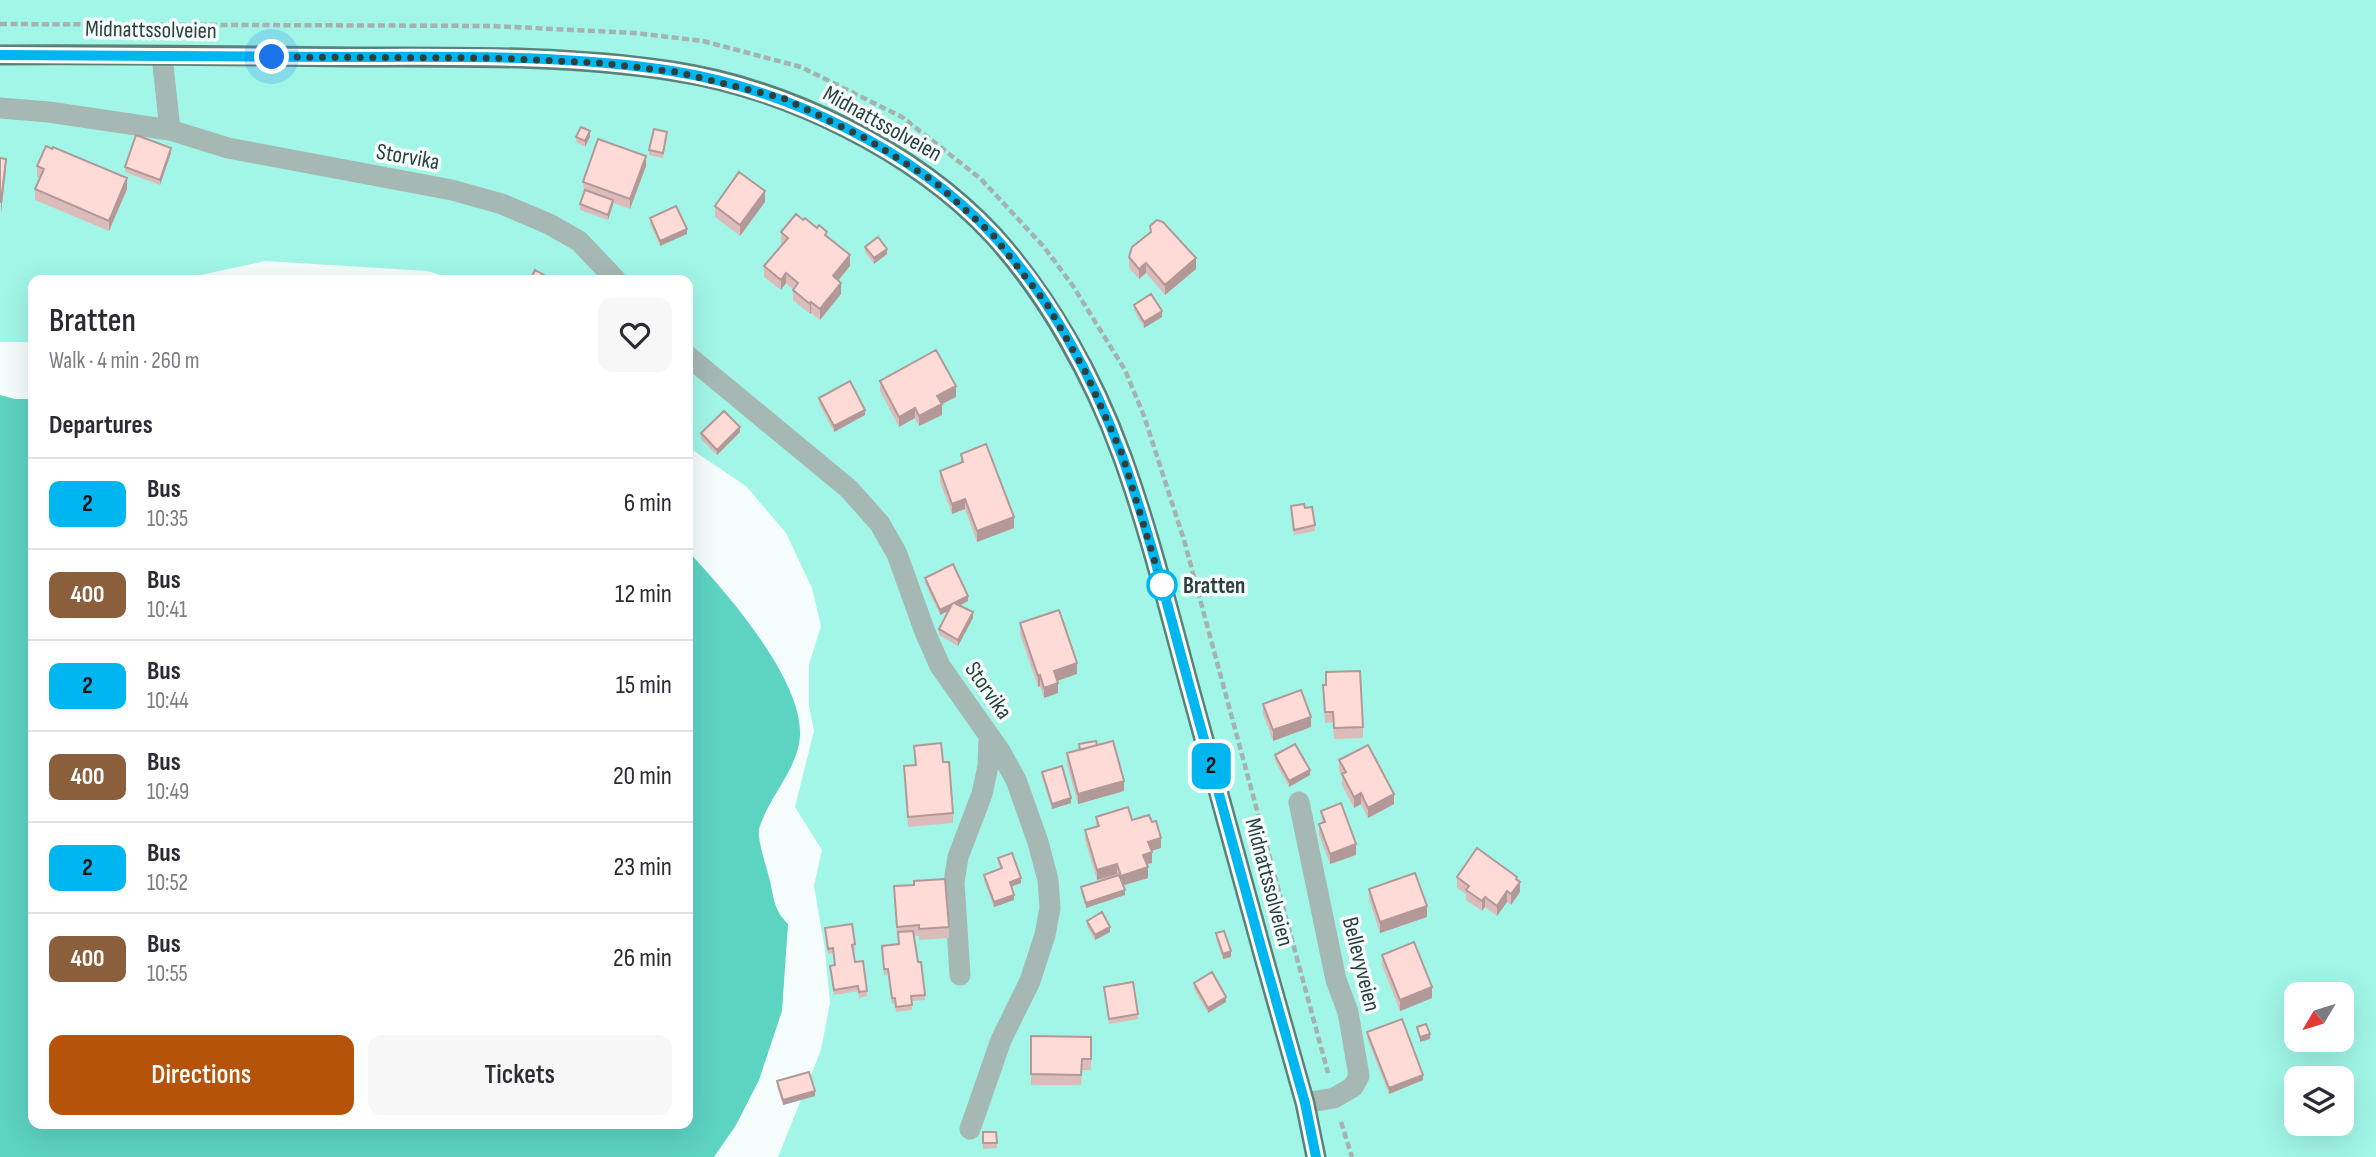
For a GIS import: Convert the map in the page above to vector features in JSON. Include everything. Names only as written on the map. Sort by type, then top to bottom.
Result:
[{"type":"main road","name":"Midnattssolveien","points":[[0,55],[104,53],[162,56],[493,58],[601,63],[677,72],[783,98],[867,139],[935,182],[993,235],[1048,306],[1086,373],[1122,454],[1159,576],[1305,1103],[1316,1157]]},
{"type":"street","points":[[162,56],[170,130]]},
{"type":"street","name":"Storvika","points":[[0,108],[49,112],[170,130],[228,148],[452,190],[502,204],[549,224],[579,241],[611,275]]},
{"type":"street","name":"Storvika","points":[[693,360],[849,489],[880,524],[897,554],[940,666],[1016,780],[1038,842],[1048,880],[1050,908],[1045,935],[1030,981],[1001,1040],[970,1129]]},
{"type":"street","points":[[960,975],[954,882],[958,857],[982,794],[988,766],[989,736]]},
{"type":"street","name":"Bellevyveien","points":[[1299,802],[1336,980],[1348,1012],[1357,1058],[1359,1076],[1353,1087],[1334,1098]]},
{"type":"street","points":[[1305,1103],[1334,1098]]},
{"type":"path","points":[[0,24],[492,26],[635,33],[703,41],[801,68],[891,111],[981,179],[1044,247],[1073,286],[1125,370],[1144,415],[1184,540],[1352,1157]]},
{"type":"shaded area","points":[[0,0],[2376,0],[2376,1157],[778,1157],[821,1050],[830,1003],[825,950],[814,886],[822,850],[795,807],[814,731],[809,706],[809,664],[821,626],[812,588],[786,533],[746,486],[693,450],[693,275],[441,275],[427,271],[265,261],[201,275],[28,275],[28,342],[0,342]]},
{"type":"shaded area","points":[[0,395],[28,399],[28,1129],[693,1129],[693,557],[759,637],[789,689],[798,713],[800,736],[789,772],[759,829],[775,904],[788,924],[782,1011],[759,1080],[736,1125],[714,1157],[0,1157]]},
{"type":"building","points":[[581,127],[590,131],[585,141],[576,137]]},
{"type":"building","points":[[654,129],[667,132],[663,153],[649,150]]},
{"type":"building","points":[[136,135],[171,148],[160,180],[125,167]]},
{"type":"building","points":[[598,139],[646,156],[630,199],[583,182]]},
{"type":"building","points":[[46,146],[127,178],[109,221],[35,189],[44,169],[37,166]]},
{"type":"building","points":[[0,158],[6,159],[1,202],[0,202]]},
{"type":"building","points":[[739,172],[765,191],[740,225],[715,206]]},
{"type":"building","points":[[585,190],[613,200],[608,215],[580,204]]},
{"type":"building","points":[[676,206],[687,229],[660,241],[650,218]]},
{"type":"building","points":[[796,214],[817,228],[819,225],[827,232],[825,235],[850,255],[833,276],[841,283],[820,309],[793,290],[798,283],[786,273],[781,280],[764,266],[788,238],[781,232]]},
{"type":"building","points":[[1157,220],[1163,222],[1196,258],[1165,285],[1146,263],[1139,269],[1129,257],[1132,247],[1151,232],[1150,226]]},
{"type":"building","points":[[878,237],[887,249],[874,258],[865,247]]},
{"type":"building","points":[[1151,294],[1162,311],[1144,322],[1134,305]]},
{"type":"building","points":[[936,350],[956,386],[937,396],[942,404],[919,416],[915,408],[899,417],[880,381]]},
{"type":"building","points":[[850,381],[865,410],[834,426],[819,398]]},
{"type":"building","points":[[724,411],[740,427],[717,450],[701,433]]},
{"type":"building","points":[[986,444],[1014,517],[977,531],[965,499],[952,504],[940,471],[963,462],[961,454]]},
{"type":"building","points":[[1304,504],[1305,508],[1312,507],[1315,525],[1294,530],[1291,506]]},
{"type":"building","points":[[953,564],[968,596],[954,603],[973,612],[958,640],[939,629],[952,604],[940,610],[925,578]]},
{"type":"building","points":[[1059,610],[1077,663],[1054,671],[1058,683],[1044,688],[1020,623]]},
{"type":"building","points":[[1360,671],[1363,727],[1334,728],[1333,712],[1325,712],[1323,685],[1326,685],[1326,672]]},
{"type":"building","points":[[1301,690],[1311,717],[1273,730],[1263,704]]},
{"type":"building","points":[[1096,741],[1097,745],[1080,750],[1079,744]]},
{"type":"building","points":[[1113,741],[1124,781],[1078,794],[1067,753]]},
{"type":"building","points":[[941,743],[943,762],[949,762],[953,813],[908,817],[904,766],[916,765],[914,746]]},
{"type":"building","points":[[1295,744],[1310,770],[1289,781],[1275,755]]},
{"type":"building","points":[[1368,745],[1394,794],[1368,808],[1361,793],[1354,797],[1342,774],[1346,772],[1339,760]]},
{"type":"building","points":[[1062,766],[1071,798],[1052,804],[1042,772]]},
{"type":"building","points":[[1341,803],[1356,844],[1330,854],[1319,824],[1325,822],[1321,811]]},
{"type":"building","points":[[1128,807],[1132,820],[1149,815],[1152,822],[1156,821],[1161,838],[1148,842],[1152,852],[1143,855],[1148,867],[1121,876],[1117,864],[1097,870],[1085,830],[1099,826],[1096,817]]},
{"type":"building","points":[[1477,848],[1520,882],[1511,894],[1507,891],[1497,906],[1485,897],[1482,901],[1466,890],[1469,886],[1457,877]]},
{"type":"building","points":[[1012,853],[1021,878],[1010,882],[1014,895],[994,902],[984,875],[1002,868],[998,858]]},
{"type":"building","points":[[1415,873],[1427,906],[1380,922],[1369,889]]},
{"type":"building","points":[[1119,875],[1125,890],[1086,903],[1081,887]]},
{"type":"building","points":[[945,879],[949,927],[897,927],[894,886],[914,885],[914,881]]},
{"type":"building","points":[[1102,912],[1110,927],[1095,935],[1087,921]]},
{"type":"building","points":[[852,924],[855,962],[863,961],[867,991],[859,992],[858,986],[834,990],[830,966],[835,965],[833,948],[828,949],[825,928]]},
{"type":"building","points":[[913,931],[918,962],[921,962],[925,995],[911,996],[912,1005],[896,1007],[888,969],[884,969],[882,946],[899,944],[898,932]]},
{"type":"building","points":[[1224,931],[1231,951],[1223,954],[1216,933]]},
{"type":"building","points":[[1414,942],[1432,987],[1400,1000],[1382,955]]},
{"type":"building","points":[[1212,972],[1226,997],[1208,1008],[1194,983]]},
{"type":"building","points":[[1133,982],[1138,1014],[1109,1019],[1104,987]]},
{"type":"building","points":[[1402,1019],[1423,1075],[1389,1088],[1367,1032]]},
{"type":"building","points":[[1426,1024],[1430,1034],[1420,1037],[1417,1027]]},
{"type":"building","points":[[1031,1036],[1091,1037],[1091,1059],[1082,1059],[1081,1075],[1031,1074]]},
{"type":"building","points":[[809,1072],[815,1091],[783,1100],[777,1081]]},
{"type":"building","points":[[983,1132],[996,1132],[997,1143],[983,1143]]},
{"type":"bus line","name":"2","points":[[0,55],[104,53],[162,56],[493,58],[601,63],[677,72],[783,98],[867,139],[935,182],[993,235],[1048,306],[1086,373],[1122,454],[1159,576],[1305,1103],[1316,1157]]},
{"type":"place","name":"Bratten","points":[[1162,585]]},
{"type":"route","points":[[272,57],[493,58],[601,63],[677,72],[783,98],[867,139],[935,182],[993,235],[1048,306],[1086,373],[1122,454],[1162,585]]}]
